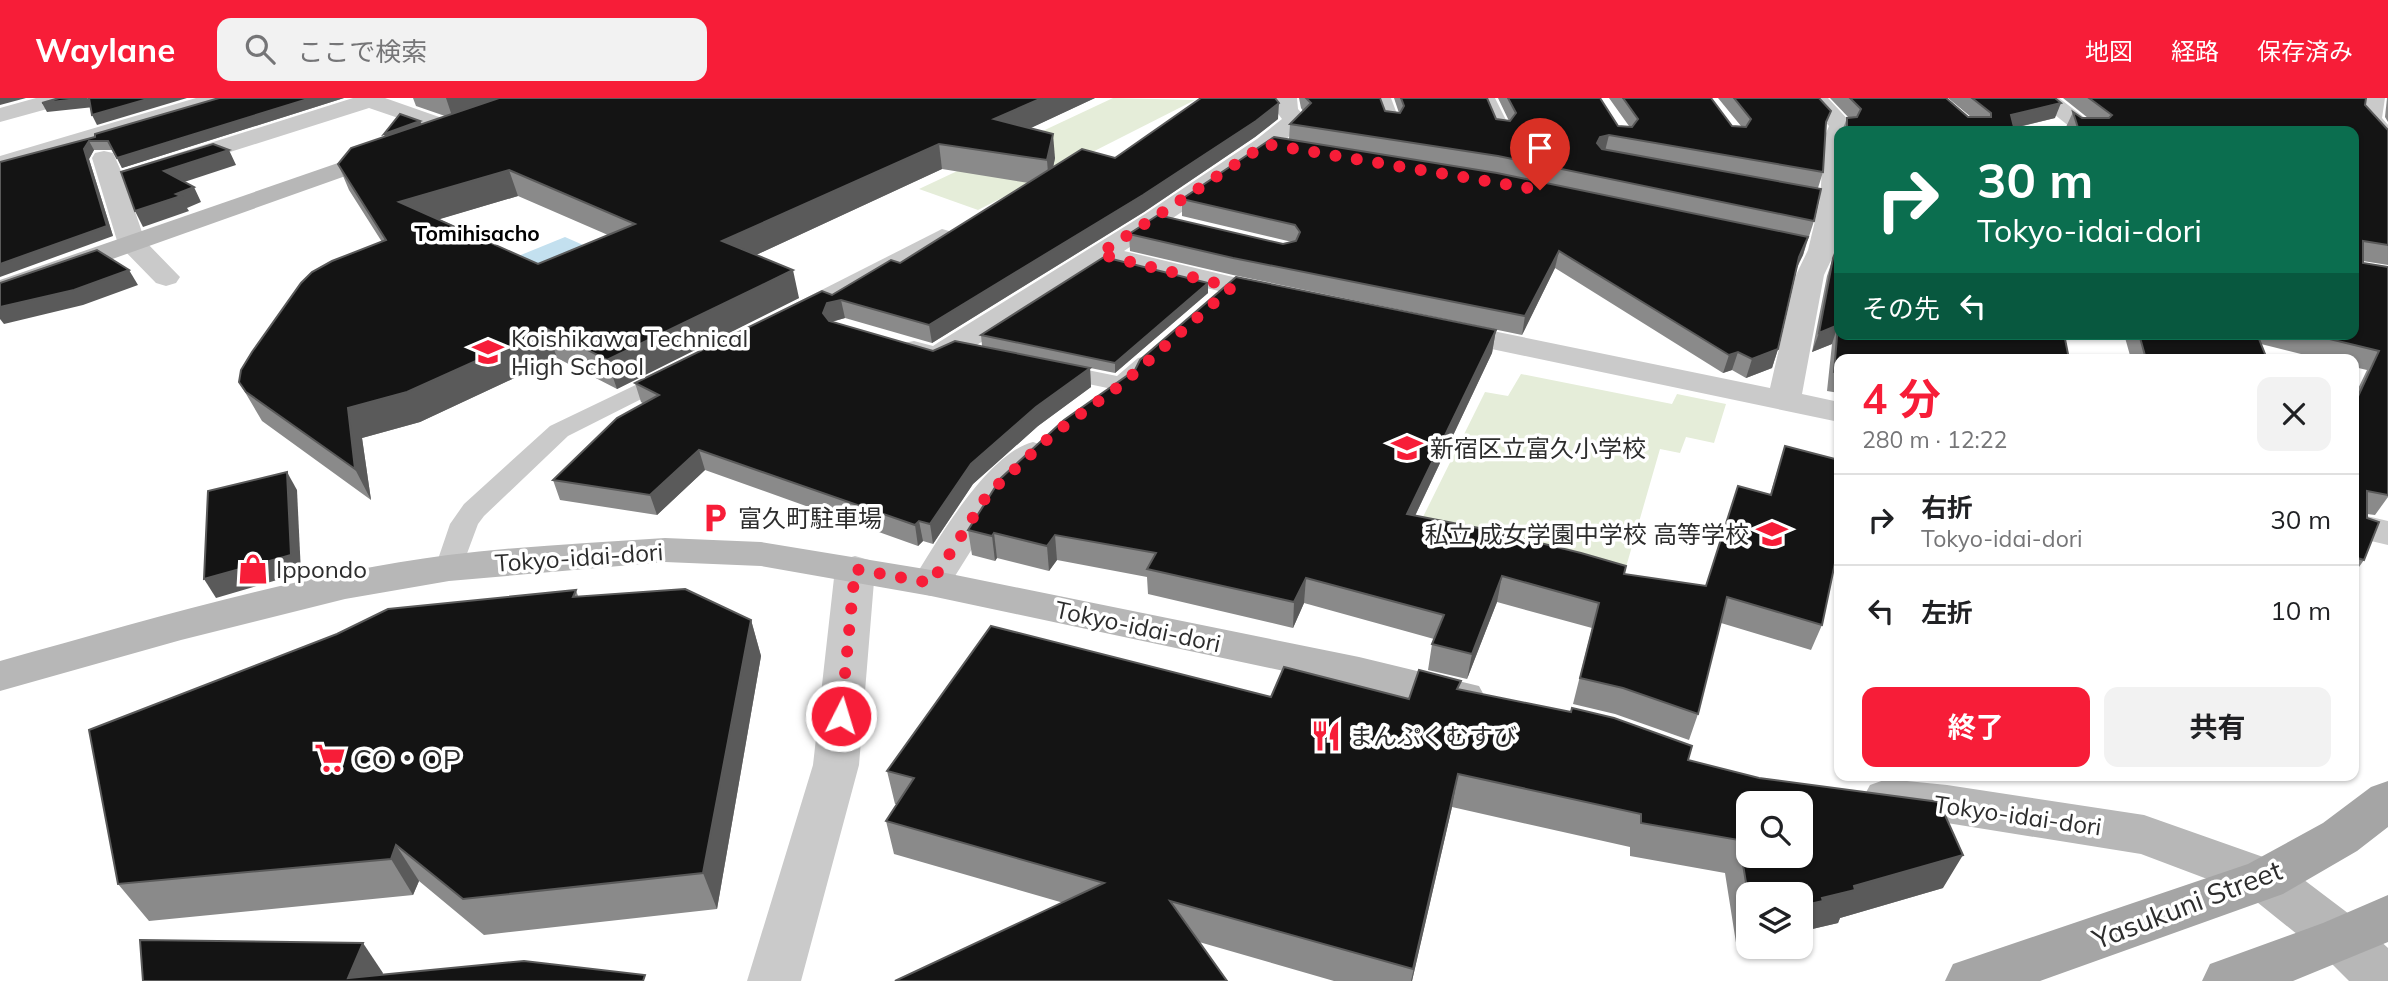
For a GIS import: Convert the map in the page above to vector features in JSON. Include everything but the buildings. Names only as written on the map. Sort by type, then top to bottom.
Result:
[{"type":"main road","name":"Yasukuni Street","points":[[1972,981],[2265,879],[2340,837],[2388,800]]},
{"type":"main road","points":[[2229,981],[2342,940],[2388,917]]},
{"type":"street","points":[[0,115],[61,98]]},
{"type":"street","points":[[0,164],[220,98]]},
{"type":"street","points":[[883,341],[936,357],[963,352],[1099,254],[1280,146],[1295,120],[1287,111],[1286,98]]},
{"type":"street","points":[[1815,98],[1841,126]]},
{"type":"street","points":[[2045,98],[2083,126]]},
{"type":"street","points":[[2374,98],[2370,119],[2388,139]]},
{"type":"street","points":[[110,182],[367,99],[454,130]]},
{"type":"street","points":[[0,290],[478,121]]},
{"type":"street","points":[[98,135],[110,182],[132,244],[166,277]]},
{"type":"street","points":[[1784,401],[1810,275],[1823,245],[1834,151]]},
{"type":"street","points":[[1154,220],[1192,229]]},
{"type":"street","points":[[1099,254],[1222,296],[1300,301]]},
{"type":"street","points":[[1421,326],[1834,411]]},
{"type":"street","points":[[931,583],[988,494],[1072,421],[1122,384]]},
{"type":"street","points":[[2359,526],[2388,533]]},
{"type":"street","name":"Tokyo-idai-dori","points":[[0,676],[191,623],[345,586],[449,568],[665,550],[761,554],[931,583],[1359,673],[1507,708]]},
{"type":"street","points":[[774,981],[836,765],[855,569]]},
{"type":"street","name":"Tokyo-idai-dori","points":[[1854,794],[1947,804],[2132,832],[2265,879],[2342,940],[2386,981]]},
{"type":"lane","points":[[1383,98],[1392,122]]},
{"type":"lane","points":[[1487,98],[1502,130]]},
{"type":"lane","points":[[777,321],[942,235]]},
{"type":"lane","points":[[1029,365],[1122,384],[1162,349]]},
{"type":"lane","points":[[449,568],[464,524],[474,510],[559,431],[692,364]]},
{"type":"green space","points":[[1113,98],[1195,100],[978,210],[919,189]]},
{"type":"green space","points":[[1521,374],[1672,404],[1677,394],[1726,404],[1714,443],[1686,437],[1680,453],[1660,449],[1622,581],[1422,519],[1485,392],[1508,396]]},
{"type":"water","points":[[565,237],[608,256],[440,288]]},
{"type":"place","name":"Koishikawa Technical High School","points":[[488,352]]},
{"type":"place","name":"新宿区立富久小学校","points":[[1407,448]]},
{"type":"place","name":"富久町駐車場","points":[[715,518]]},
{"type":"place","name":"私立 成女学園中学校 高等学校","points":[[1772,534]]},
{"type":"place","name":"Ippondo","points":[[253,569]]},
{"type":"place","name":"まんぷくむすび","points":[[1326,736]]},
{"type":"place","name":"CO・OP","points":[[330,758]]},
{"type":"district","name":"Tomihisacho","points":[[477,233]]},
{"type":"route","points":[[841,716],[855,569],[931,583],[988,494],[1052,435],[1122,384],[1232,287],[1099,254],[1266,144],[1540,190]]}]
